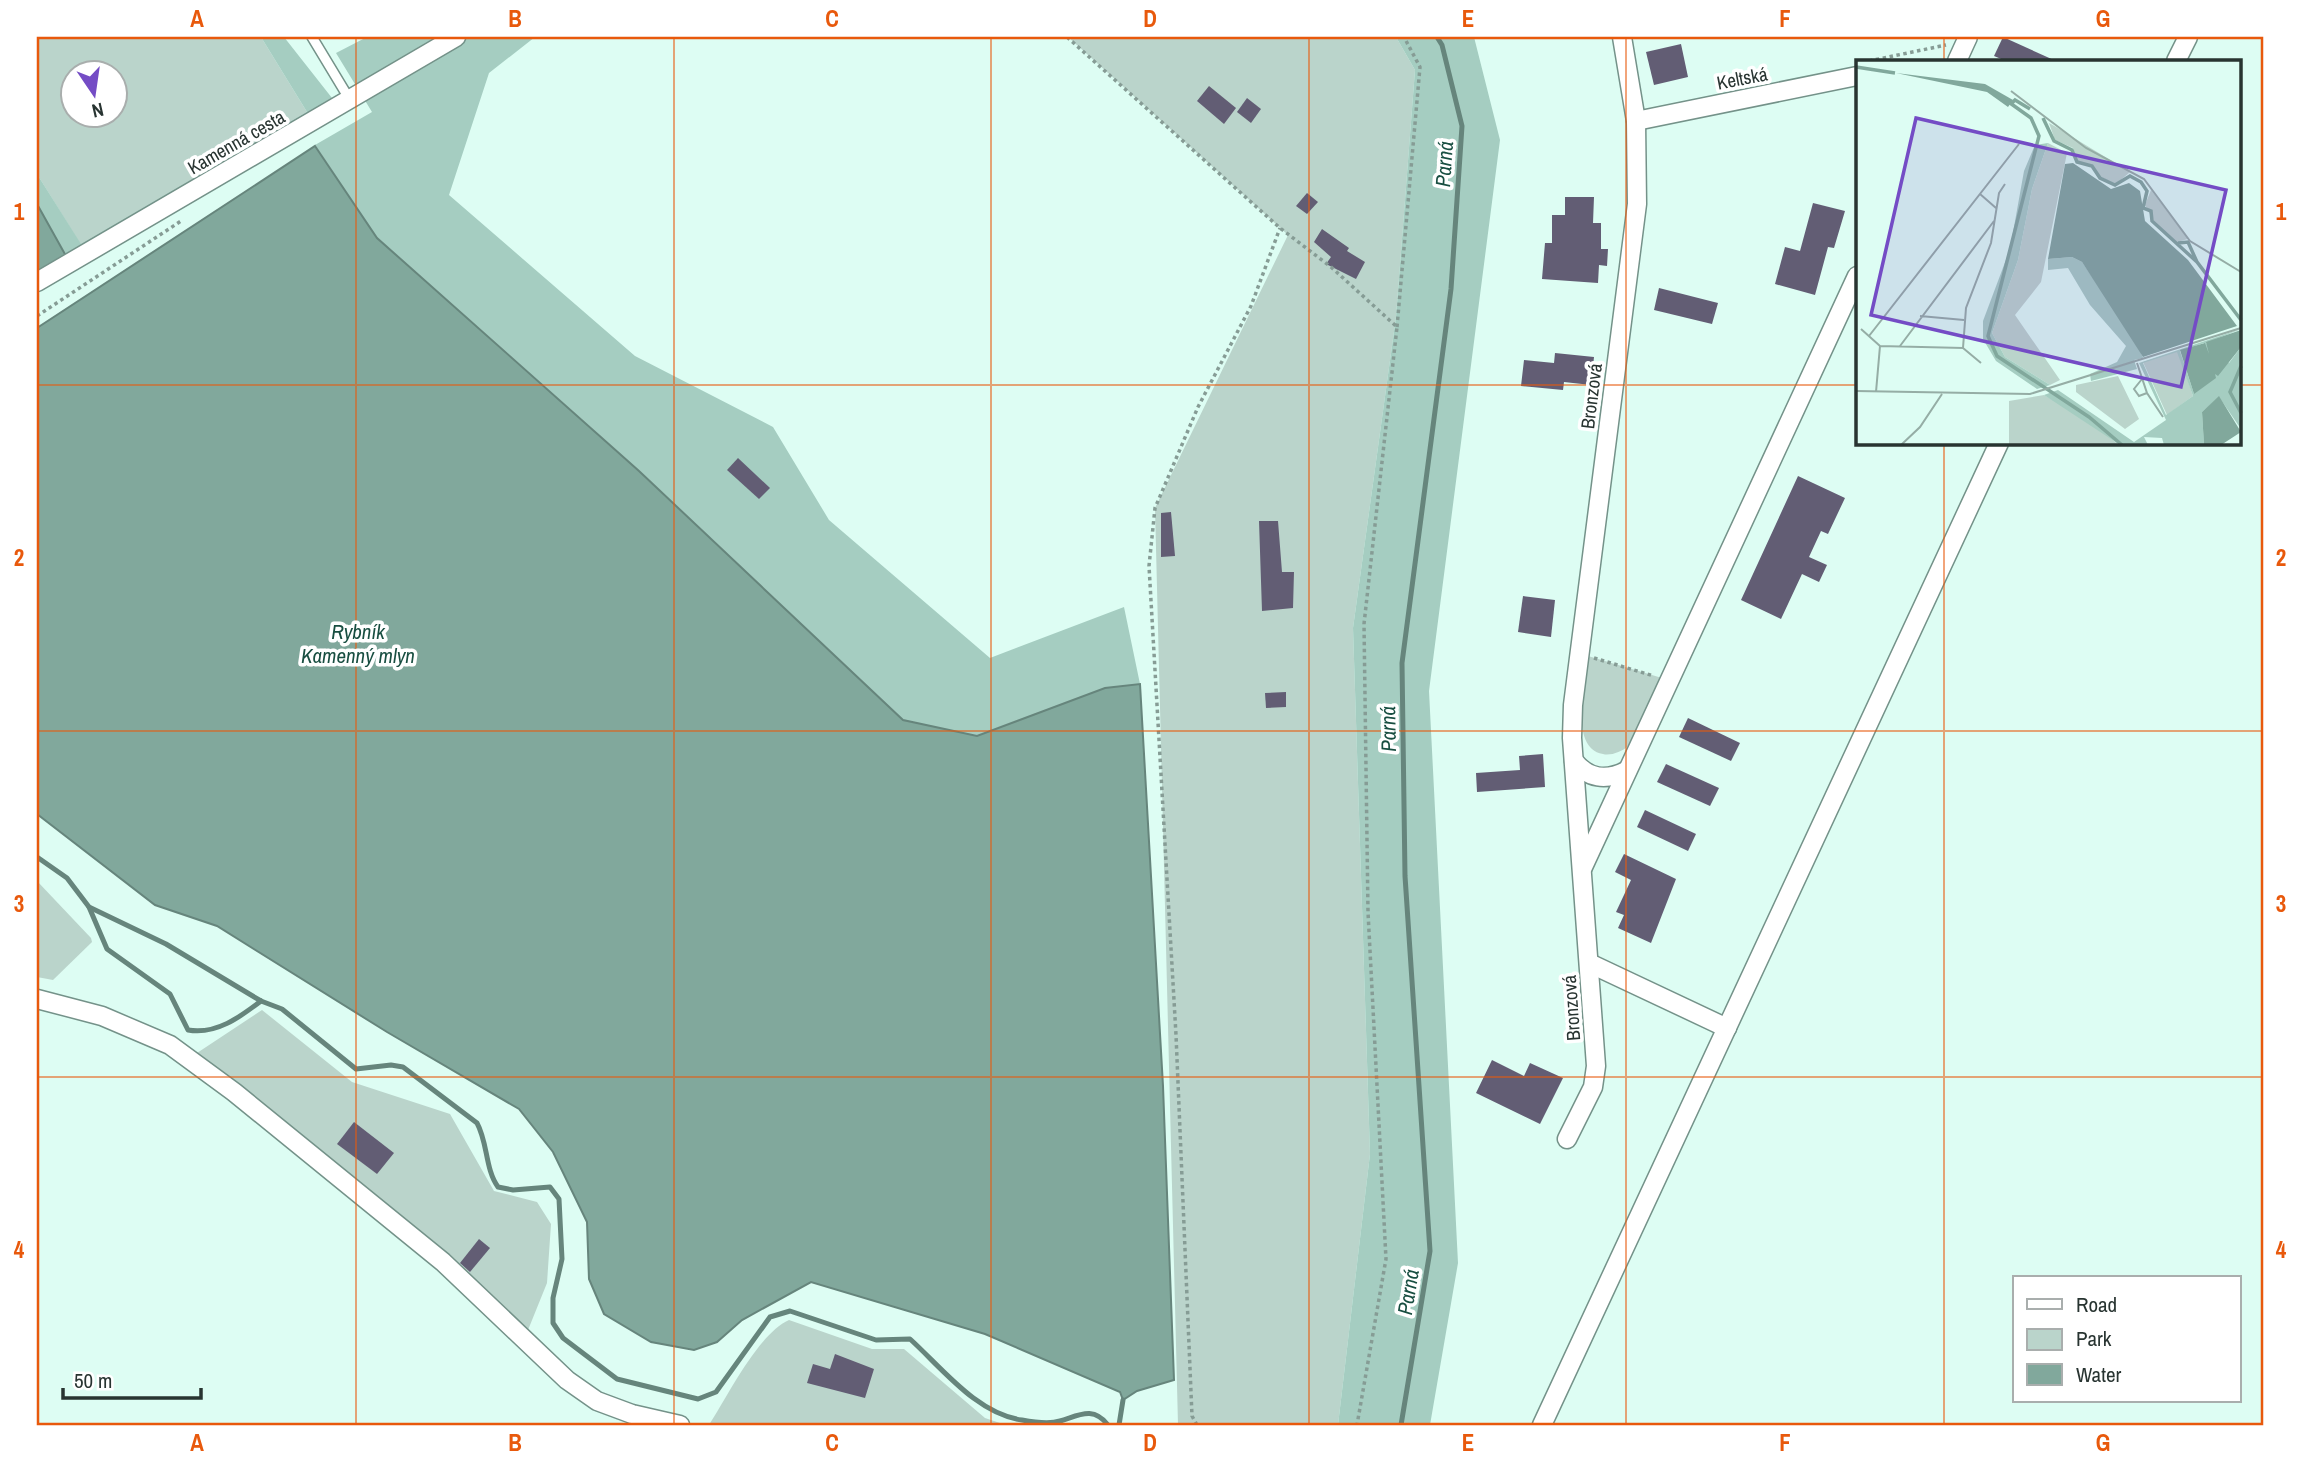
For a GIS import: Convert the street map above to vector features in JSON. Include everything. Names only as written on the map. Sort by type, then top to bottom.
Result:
[{"type":"street","name":"Kamenná cesta","points":[[37,282],[456,37]]},
{"type":"street","name":"Bronzová","points":[[1567,1139],[1593,1087],[1596,1074],[1574,761],[1573,705],[1637,204],[1636,121],[1622,37]]},
{"type":"street","points":[[1957,60],[1968,37]]},
{"type":"street","points":[[2176,60],[2188,37]]},
{"type":"street","name":"Keltská","points":[[1636,121],[1856,76]]},
{"type":"street","name":"Bronzová","points":[[1582,868],[1856,278]]},
{"type":"street","points":[[1542,1425],[1999,444]]},
{"type":"street","points":[[1574,761],[1594,776],[1611,778],[1626,771]]},
{"type":"street","points":[[1589,963],[1727,1028]]},
{"type":"street","points":[[37,999],[102,1016],[170,1045],[234,1092],[443,1262],[566,1380],[597,1401],[632,1414],[680,1425]]},
{"type":"lane","points":[[312,37],[350,100]]},
{"type":"path","points":[[1067,37],[1280,228],[1321,258],[1397,327]]},
{"type":"path","points":[[1357,1425],[1386,1259],[1368,912],[1364,624],[1397,327],[1420,67],[1404,37]]},
{"type":"path","points":[[1874,60],[1950,43]]},
{"type":"path","points":[[1197,1425],[1192,1416],[1176,1035],[1149,566],[1155,508],[1198,407],[1251,306],[1280,228]]},
{"type":"path","points":[[1588,656],[1662,678]]},
{"type":"green space","points":[[37,37],[261,37],[307,112],[81,245],[37,174]]},
{"type":"green space","points":[[1068,37],[1396,37],[1415,70],[1396,317],[1353,628],[1370,1154],[1338,1425],[1178,1425],[1155,508],[1288,235]]},
{"type":"green space","points":[[1588,656],[1662,678],[1633,740],[1616,753],[1603,754],[1592,749],[1582,727]]},
{"type":"green space","points":[[37,881],[92,942],[53,980],[37,977]]},
{"type":"green space","points":[[262,1010],[352,1082],[450,1114],[494,1191],[537,1202],[551,1224],[547,1283],[526,1335],[194,1055]]},
{"type":"green space","points":[[789,1320],[872,1349],[904,1349],[985,1418],[1006,1425],[709,1425],[755,1352],[777,1327]]},
{"type":"shaded area","points":[[261,37],[284,37],[332,98],[37,274],[66,256],[37,204],[37,174],[81,244],[307,112]]},
{"type":"shaded area","points":[[367,37],[535,37],[489,73],[449,195],[635,356],[773,427],[829,520],[990,658],[1124,607],[1140,684],[1105,688],[976,736],[903,720],[639,471],[377,238],[315,145],[372,112],[336,53]]},
{"type":"shaded area","points":[[1396,37],[1474,37],[1500,140],[1429,691],[1458,1263],[1430,1425],[1338,1425],[1370,1154],[1353,628],[1396,317],[1415,70]]},
{"type":"water","name":"Rybník Kamenný mlyn","points":[[315,146],[377,238],[639,471],[903,720],[977,736],[1105,688],[1140,684],[1163,1086],[1174,1380],[1137,1391],[1123,1400],[1120,1392],[985,1334],[811,1282],[742,1320],[717,1342],[694,1350],[651,1342],[604,1314],[589,1279],[587,1222],[553,1152],[519,1109],[387,1032],[217,926],[155,905],[37,814],[37,328]]},
{"type":"water","points":[[37,204],[66,256],[37,273]]},
{"type":"building","points":[[2003,37],[2054,60],[2004,60],[1994,56]]},
{"type":"building","points":[[1681,44],[1688,77],[1654,85],[1646,52]]},
{"type":"building","points":[[1209,86],[1236,108],[1224,124],[1197,101]]},
{"type":"building","points":[[1247,98],[1261,109],[1251,123],[1237,112]]},
{"type":"building","points":[[1307,193],[1318,202],[1307,214],[1296,206]]},
{"type":"building","points":[[1565,197],[1594,197],[1593,223],[1601,223],[1601,249],[1608,249],[1607,266],[1599,265],[1598,283],[1542,279],[1545,243],[1552,243],[1552,215],[1565,215]]},
{"type":"building","points":[[1813,203],[1845,211],[1834,248],[1828,247],[1815,295],[1775,284],[1785,247],[1800,251]]},
{"type":"building","points":[[1322,229],[1349,248],[1347,251],[1365,262],[1356,279],[1326,264],[1331,257],[1314,242]]},
{"type":"building","points":[[1659,288],[1718,303],[1712,324],[1654,310]]},
{"type":"building","points":[[1555,353],[1594,357],[1591,385],[1564,382],[1563,390],[1521,386],[1524,360],[1554,363]]},
{"type":"building","points":[[738,458],[770,488],[759,499],[727,470]]},
{"type":"building","points":[[1798,476],[1845,498],[1828,534],[1821,531],[1809,557],[1827,565],[1819,582],[1802,574],[1781,619],[1741,600]]},
{"type":"building","points":[[1171,512],[1175,556],[1161,557],[1161,513]]},
{"type":"building","points":[[1259,521],[1278,521],[1282,572],[1294,572],[1293,608],[1262,611]]},
{"type":"building","points":[[1523,596],[1555,600],[1551,637],[1518,632]]},
{"type":"building","points":[[1286,692],[1286,707],[1266,708],[1265,693]]},
{"type":"building","points":[[1688,718],[1740,743],[1731,761],[1679,737]]},
{"type":"building","points":[[1543,754],[1545,787],[1477,792],[1476,773],[1520,770],[1519,756]]},
{"type":"building","points":[[1666,764],[1719,788],[1710,806],[1657,782]]},
{"type":"building","points":[[1645,810],[1696,834],[1688,851],[1637,827]]},
{"type":"building","points":[[1624,854],[1676,879],[1651,943],[1618,928],[1624,915],[1616,912],[1631,880],[1615,872]]},
{"type":"building","points":[[1492,1060],[1524,1076],[1530,1063],[1563,1078],[1540,1124],[1476,1093]]},
{"type":"building","points":[[354,1122],[394,1153],[377,1174],[337,1144]]},
{"type":"building","points":[[479,1239],[490,1248],[470,1272],[460,1263]]},
{"type":"building","points":[[835,1354],[874,1369],[865,1398],[807,1383],[813,1364],[830,1369]]},
{"type":"waterway","name":"Parná","points":[[1401,1425],[1430,1251],[1405,876],[1402,663],[1451,289],[1462,126],[1442,45],[1437,37]]},
{"type":"waterway","points":[[37,857],[67,878],[89,907],[166,944],[261,1001],[282,1009],[356,1069],[391,1065],[403,1067],[477,1123],[498,1187],[513,1190],[550,1187],[559,1199],[562,1259],[553,1298],[553,1323],[563,1338],[617,1379],[698,1399],[716,1392],[770,1317],[790,1311],[876,1340],[910,1339],[961,1388],[990,1409],[1006,1416],[1046,1423],[1091,1414],[1108,1425]]},
{"type":"waterway","points":[[89,907],[107,949],[170,994],[188,1030],[218,1027],[236,1019],[261,1001]]},
{"type":"waterway","points":[[1119,1425],[1123,1400]]}]
